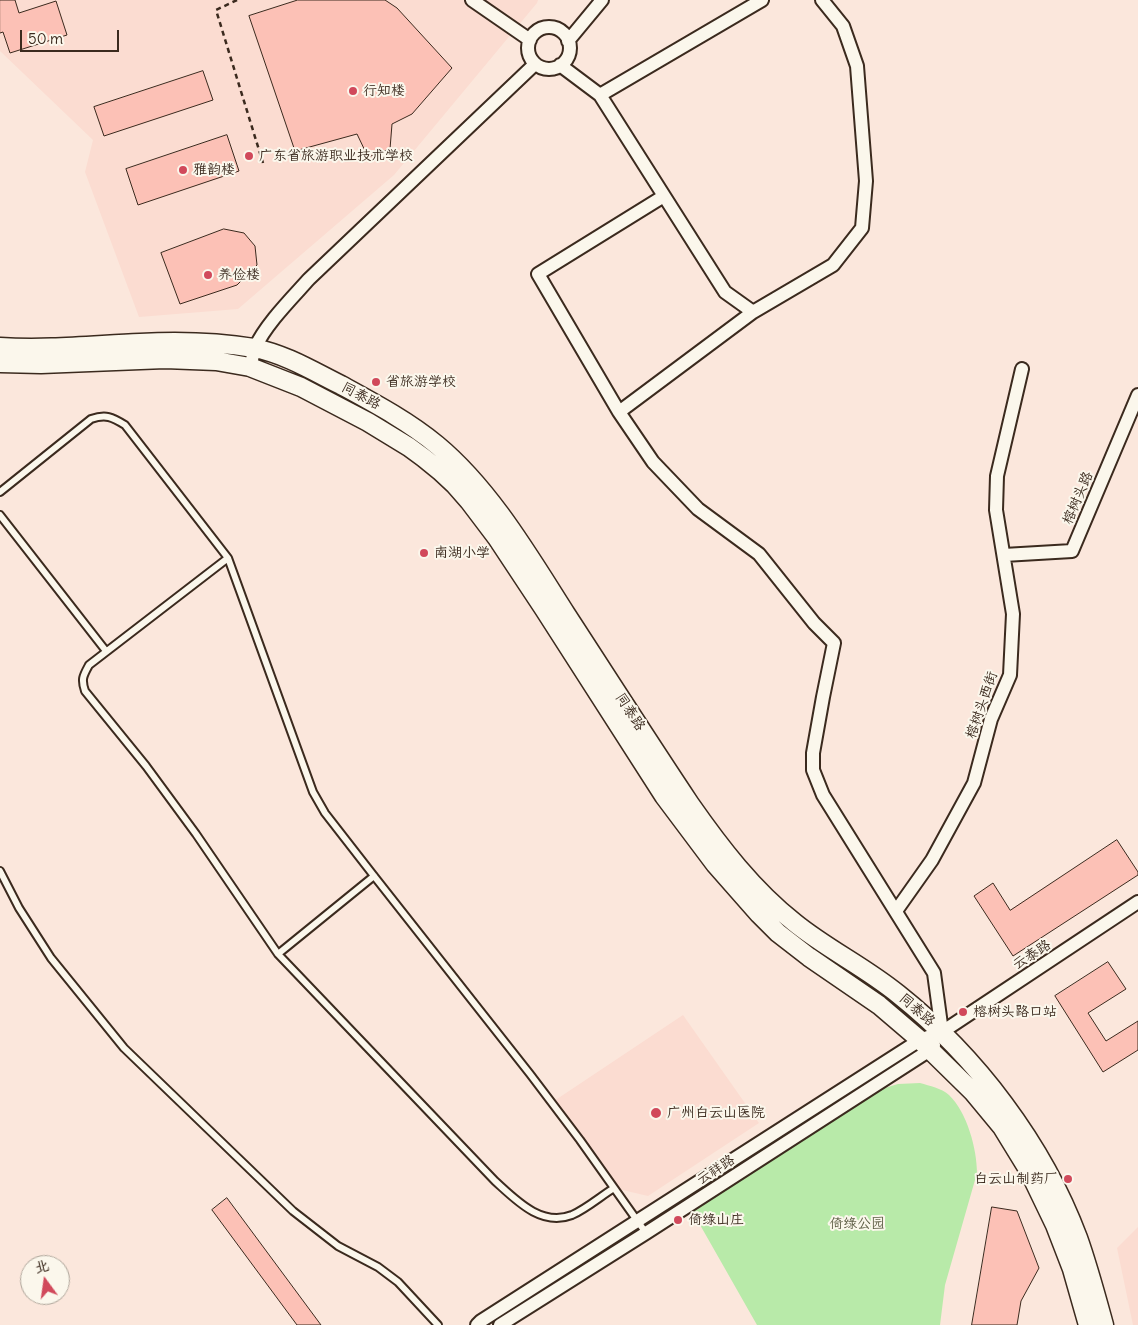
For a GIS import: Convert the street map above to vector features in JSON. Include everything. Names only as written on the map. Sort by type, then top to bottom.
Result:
[{"type":"main road","name":"同泰路","points":[[0,347],[35,348],[166,342],[255,348],[309,368],[386,410],[439,446],[491,503],[523,548],[690,804],[746,877],[794,923],[892,989],[942,1032],[1009,1111],[1042,1160],[1056,1186],[1078,1238],[1104,1325]]},
{"type":"main road","name":"同泰路","points":[[0,363],[41,364],[165,358],[250,367],[301,387],[384,431],[424,458],[455,485],[484,520],[511,558],[664,796],[715,864],[778,933],[809,957],[879,1005],[925,1045],[973,1092],[1002,1126],[1044,1200],[1064,1246],[1088,1325]]},
{"type":"street","points":[[472,0],[530,40]]},
{"type":"street","points":[[568,41],[602,0]]},
{"type":"street","points":[[600,95],[762,0]]},
{"type":"street","points":[[619,412],[753,312],[833,265],[862,228],[866,182],[857,66],[842,26],[822,0]]},
{"type":"street","points":[[553,28],[559,30],[568,41],[570,48],[568,55],[560,66],[548,69],[541,68],[531,59],[528,46],[533,34],[539,30],[553,28]]},
{"type":"street","points":[[250,367],[255,348],[266,330],[291,298],[535,64]]},
{"type":"street","points":[[560,66],[600,95],[725,292],[753,312]]},
{"type":"street","points":[[664,196],[538,274],[619,412],[653,462],[698,509],[759,554],[814,624],[834,643],[813,753],[813,770],[823,795],[934,973],[942,1032]]},
{"type":"street","name":"榕树头西街","points":[[896,911],[932,860],[974,783],[991,719],[1010,674],[1013,614],[996,510],[997,476],[1022,369]]},
{"type":"street","name":"榕树头路","points":[[1004,555],[1072,551],[1138,395]]},
{"type":"street","name":"云泰路","points":[[925,1045],[1138,902]]},
{"type":"street","name":"云祥路","points":[[477,1325],[637,1221],[925,1045]]},
{"type":"street","name":"云祥路","points":[[500,1325],[646,1233],[925,1045]]},
{"type":"lane","points":[[0,492],[91,419],[100,416],[112,417],[125,425],[228,558],[313,792],[325,813],[525,1067],[646,1233]]},
{"type":"lane","points":[[0,515],[106,651]]},
{"type":"lane","points":[[228,558],[89,665],[83,676],[82,683],[85,691],[146,766],[196,834],[278,954],[495,1181],[522,1206],[536,1213],[562,1218],[574,1214],[614,1188]]},
{"type":"lane","points":[[0,871],[19,908],[51,958],[124,1048],[293,1211],[338,1246],[378,1267],[398,1282],[438,1325]]},
{"type":"lane","points":[[278,954],[374,876]]},
{"type":"path","points":[[237,0],[216,10],[263,164]]},
{"type":"shaded area","name":"广东省旅游职业技术学校","points":[[0,0],[538,0],[394,175],[238,309],[139,317],[85,172],[93,140],[0,51]]},
{"type":"shaded area","name":"广州白云山医院","points":[[683,1015],[759,1123],[648,1196],[614,1188],[551,1103]]},
{"type":"shaded area","points":[[1138,1227],[1138,1325],[1133,1325],[1117,1248]]},
{"type":"green space","name":"倚绿公园","points":[[920,1083],[942,1091],[955,1102],[970,1131],[977,1163],[977,1173],[945,1285],[940,1325],[757,1325],[691,1209],[878,1090],[898,1084]]},
{"type":"building","points":[[0,0],[15,0],[19,13],[56,1],[67,35],[10,53],[3,32],[0,33]]},
{"type":"building","name":"行知楼","points":[[298,0],[385,0],[397,8],[452,68],[412,114],[392,124],[390,149],[368,157],[357,134],[295,151],[249,16]]},
{"type":"building","points":[[203,71],[213,100],[104,136],[94,107]]},
{"type":"building","name":"雅韵楼","points":[[227,135],[239,171],[138,205],[126,169]]},
{"type":"building","name":"养俭楼","points":[[224,229],[244,233],[255,246],[257,265],[237,285],[180,304],[161,253]]},
{"type":"building","points":[[1117,840],[1138,872],[1138,875],[1013,956],[974,896],[993,883],[1010,910]]},
{"type":"building","points":[[1108,962],[1126,989],[1088,1013],[1106,1041],[1138,1021],[1138,1050],[1103,1072],[1055,996]]},
{"type":"building","points":[[227,1198],[321,1325],[297,1325],[212,1210]]},
{"type":"building","points":[[992,1207],[1017,1211],[1039,1268],[1021,1301],[1017,1325],[972,1325]]},
{"type":"place","name":"行知楼","points":[[353,91]]},
{"type":"place","name":"广东省旅游职业技术学校","points":[[249,156]]},
{"type":"place","name":"雅韵楼","points":[[183,170]]},
{"type":"place","name":"养俭楼","points":[[208,275]]},
{"type":"place","name":"省旅游学校","points":[[376,382]]},
{"type":"place","name":"南湖小学","points":[[424,553]]},
{"type":"place","name":"榕树头路口站","points":[[963,1012]]},
{"type":"place","name":"广州白云山医院","points":[[656,1113]]},
{"type":"place","name":"白云山制药厂","points":[[1068,1179]]},
{"type":"place","name":"倚绿山庄","points":[[678,1220]]}]
